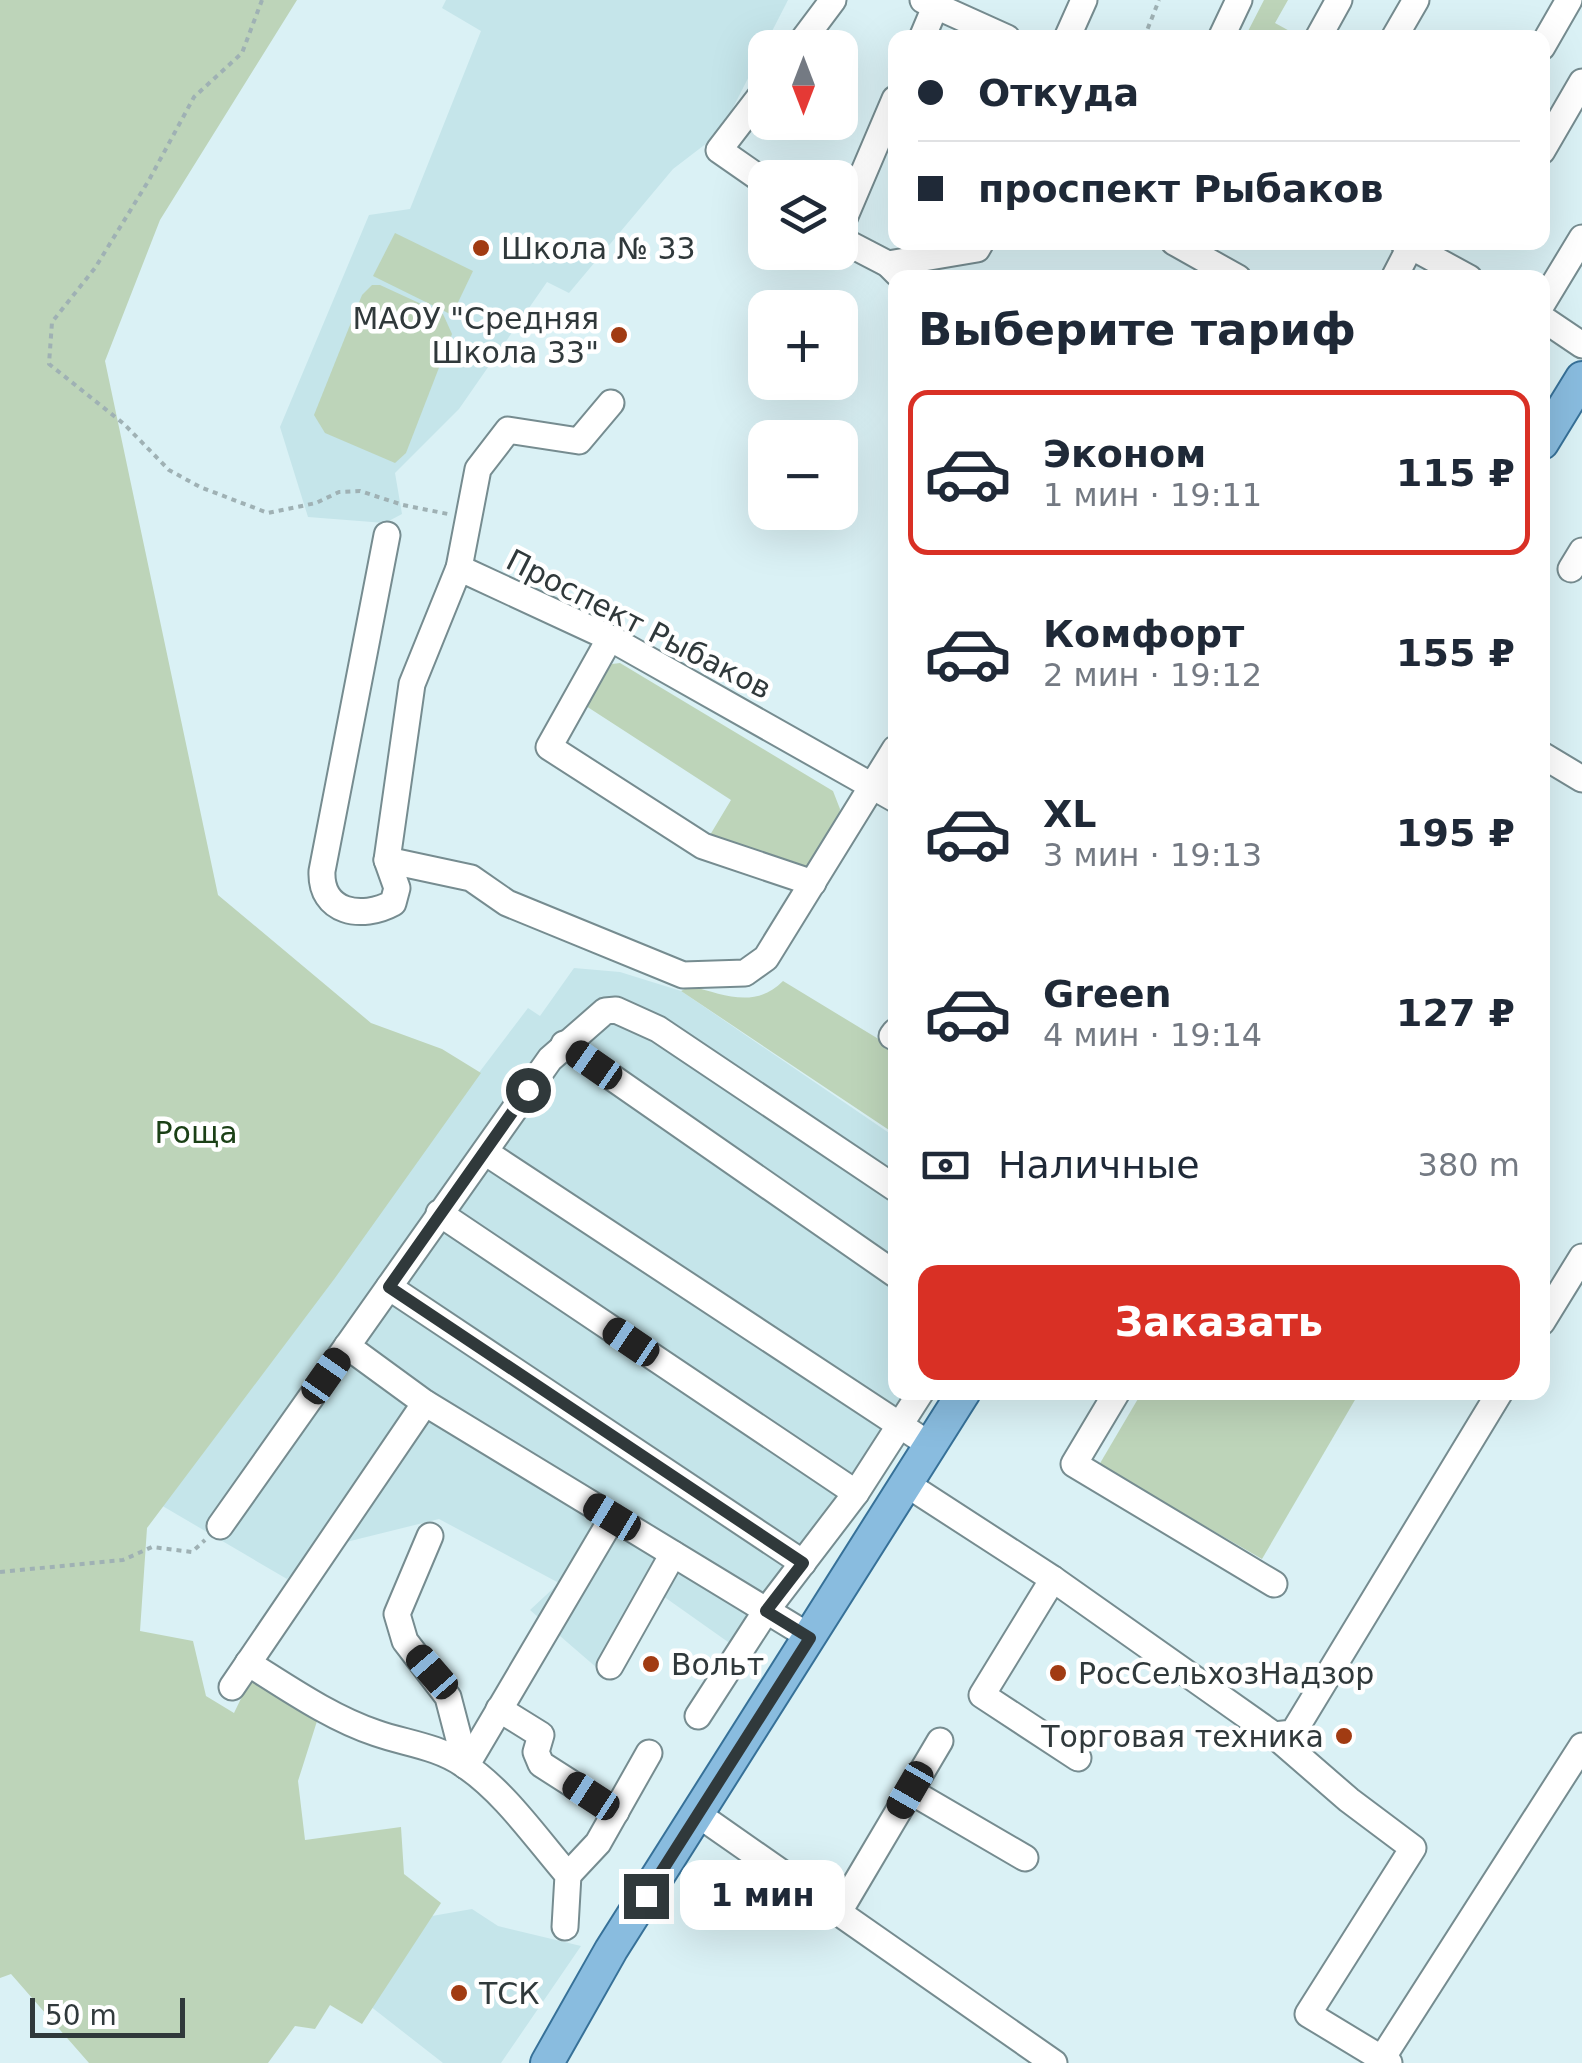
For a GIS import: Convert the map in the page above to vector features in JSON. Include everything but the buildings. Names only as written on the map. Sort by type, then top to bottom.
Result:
[{"type":"main road","points":[[1550,430],[1582,378]]},
{"type":"main road","points":[[547,2063],[612,1950],[959,1400]]},
{"type":"street","points":[[810,30],[832,0]]},
{"type":"street","points":[[1071,30],[1084,0]]},
{"type":"street","points":[[1225,30],[1239,0]]},
{"type":"street","points":[[1322,30],[1339,0]]},
{"type":"street","points":[[1399,30],[1416,0]]},
{"type":"street","points":[[1550,33],[1569,0]]},
{"type":"street","points":[[924,30],[932,2],[990,30]]},
{"type":"street","points":[[1550,137],[1582,82]]},
{"type":"street","points":[[748,112],[719,150],[748,170]]},
{"type":"street","points":[[858,186],[888,115]]},
{"type":"street","points":[[1550,291],[1582,238]]},
{"type":"street","points":[[858,250],[892,270]]},
{"type":"street","points":[[898,270],[973,250]]},
{"type":"street","points":[[1188,250],[1224,270]]},
{"type":"street","points":[[1424,250],[1456,270]]},
{"type":"street","points":[[1550,323],[1582,345]]},
{"type":"street","points":[[459,568],[478,469],[508,430],[579,441],[612,403]]},
{"type":"street","name":"Проспект Рыбаков","points":[[387,535],[322,870],[326,894],[340,909],[350,912],[384,908],[393,903],[397,888],[387,860],[412,684],[459,568],[610,638],[884,792]]},
{"type":"street","points":[[610,638],[549,747],[702,846],[813,883]]},
{"type":"street","points":[[1550,759],[1582,779]]},
{"type":"street","points":[[387,860],[471,878],[507,903],[683,975],[746,973],[766,958],[813,883],[884,792]]},
{"type":"street","points":[[220,1526],[439,1213],[564,1044],[600,1013],[616,1010],[658,1029],[888,1183]]},
{"type":"street","points":[[564,1044],[888,1269]]},
{"type":"street","points":[[484,1152],[930,1446]]},
{"type":"street","points":[[439,1213],[856,1493]]},
{"type":"street","points":[[1550,1309],[1582,1257]]},
{"type":"street","points":[[389,1287],[803,1563]]},
{"type":"street","points":[[347,1346],[425,1403],[810,1638]]},
{"type":"street","points":[[698,1716],[766,1611],[856,1493],[917,1400]]},
{"type":"street","points":[[1112,1400],[1074,1464],[1274,1584]]},
{"type":"street","points":[[1274,1735],[1293,1733],[1495,1400]]},
{"type":"street","points":[[232,1686],[425,1403]]},
{"type":"street","points":[[908,1484],[1274,1735],[1349,1800],[1413,1848],[1308,2014],[1385,2062],[1582,1746]]},
{"type":"street","points":[[466,1766],[612,1517]]},
{"type":"street","points":[[430,1536],[397,1614],[405,1641],[448,1697],[466,1766]]},
{"type":"street","points":[[610,1666],[672,1554]]},
{"type":"street","points":[[1053,1580],[982,1696],[1078,1758]]},
{"type":"street","points":[[248,1663],[304,1698],[375,1733],[411,1742],[466,1766],[490,1786],[568,1875],[565,1927]]},
{"type":"street","points":[[499,1709],[540,1734],[536,1752],[541,1764],[616,1812]]},
{"type":"street","points":[[840,1910],[940,1741]]},
{"type":"street","points":[[568,1875],[589,1857],[650,1753]]},
{"type":"street","points":[[910,1790],[1025,1858]]},
{"type":"street","points":[[699,1814],[1054,2063]]},
{"type":"path","points":[[262,0],[242,52],[194,97],[104,253],[52,322],[49,364],[124,424],[170,470],[200,487],[268,513],[316,504],[339,492],[360,491],[403,505],[468,518]]},
{"type":"path","points":[[1147,30],[1159,0]]},
{"type":"path","points":[[0,1572],[123,1560],[152,1547],[192,1552],[220,1526]]},
{"type":"shaded area","name":"Школа № 33","points":[[446,0],[788,0],[773,30],[748,30],[748,78],[720,133],[673,169],[569,293],[547,282],[459,409],[395,473],[402,514],[385,523],[308,517],[280,427],[369,215],[410,209],[481,31],[442,8]]},
{"type":"shaded area","points":[[574,968],[620,972],[681,991],[888,1132],[888,1400],[907,1400],[745,1654],[646,1584],[597,1668],[530,1610],[559,1583],[439,1519],[314,1550],[287,1579],[154,1501],[528,1008],[540,1016]]},
{"type":"shaded area","points":[[472,1909],[498,1926],[581,1946],[501,2063],[443,2063],[370,2006],[432,1916]]},
{"type":"green space","name":"Роща","points":[[0,0],[297,0],[160,220],[105,361],[218,895],[371,1023],[442,1049],[481,1073],[335,1278],[147,1528],[140,1631],[193,1641],[206,1696],[234,1713],[250,1680],[318,1718],[298,1781],[305,1840],[401,1827],[404,1874],[441,1903],[362,2024],[330,2005],[315,2029],[295,2026],[268,2063],[89,2063],[11,1974],[0,1978]]},
{"type":"green space","points":[[1264,0],[1288,0],[1275,23],[1288,30],[1249,30]]},
{"type":"green space","points":[[395,233],[473,271],[452,315],[373,276]]},
{"type":"green space","points":[[372,285],[380,285],[443,314],[452,334],[406,453],[395,463],[325,433],[314,415],[362,295]]},
{"type":"green space","points":[[620,663],[833,791],[839,817],[814,862],[798,866],[729,846],[710,835],[731,800],[586,706],[612,664]]},
{"type":"green space","points":[[783,981],[888,1045],[888,1129],[681,991],[691,986],[727,996],[750,997],[772,990]]},
{"type":"green space","points":[[1137,1400],[1355,1400],[1262,1559],[1099,1465]]},
{"type":"place","name":"Школа № 33","points":[[481,248]]},
{"type":"place","name":"МАОУ \"Средняя Школа 33\"","points":[[619,335]]},
{"type":"place","name":"Вольт","points":[[651,1664]]},
{"type":"place","name":"РосСельхозНадзор","points":[[1058,1673]]},
{"type":"place","name":"Торговая техника","points":[[1344,1736]]},
{"type":"place","name":"ТСК","points":[[459,1993]]},
{"type":"route","points":[[528,1090],[389,1287],[803,1563],[766,1611],[810,1638],[646,1896]]}]
